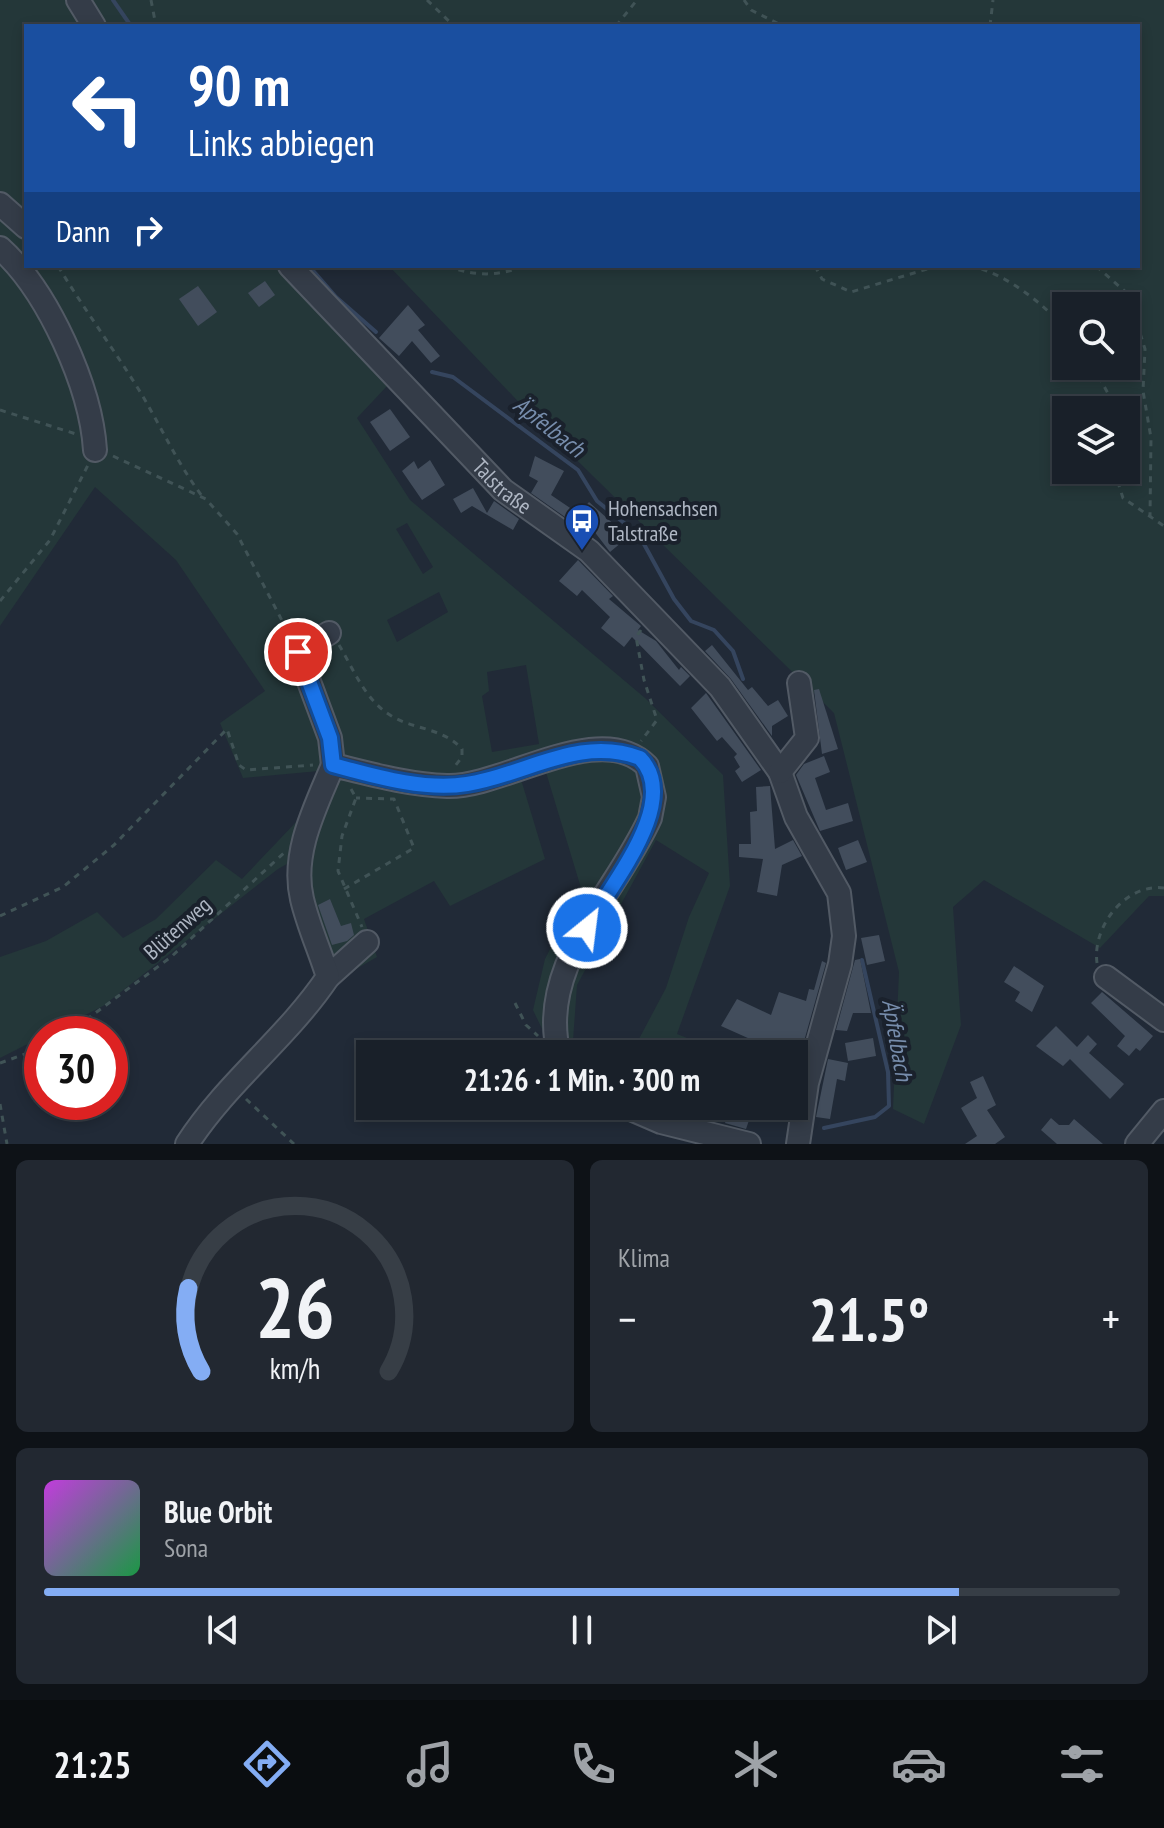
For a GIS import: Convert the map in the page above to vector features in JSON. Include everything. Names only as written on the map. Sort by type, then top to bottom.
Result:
[{"type":"street","points":[[78,0],[93,24]]},
{"type":"street","points":[[0,204],[24,225]]},
{"type":"street","points":[[0,248],[33,289],[86,393],[94,423],[95,450]]},
{"type":"street","name":"Talstraße","points":[[292,268],[503,490],[589,551],[720,687],[780,772],[796,817],[839,893],[844,936],[840,964],[807,1083],[798,1144]]},
{"type":"street","points":[[328,977],[302,899],[300,866],[303,843],[338,766],[298,652],[329,633]]},
{"type":"street","points":[[780,772],[807,738],[799,683]]},
{"type":"street","points":[[338,766],[448,786],[491,779],[548,758],[584,752],[612,750],[640,758],[651,778],[654,797],[650,818],[562,976],[556,1007],[557,1040]]},
{"type":"street","points":[[187,1144],[210,1108],[296,1018],[328,977],[367,942]]},
{"type":"street","points":[[1106,977],[1164,1020]]},
{"type":"street","points":[[1137,1144],[1164,1111]]},
{"type":"street","points":[[656,1120],[749,1144]]},
{"type":"path","points":[[151,0],[156,24]]},
{"type":"path","points":[[427,0],[452,24]]},
{"type":"path","points":[[618,24],[637,0]]},
{"type":"path","points":[[744,0],[751,10],[779,24]]},
{"type":"path","points":[[990,24],[993,0]]},
{"type":"path","points":[[59,268],[95,328],[138,389],[178,465],[237,534],[298,652]]},
{"type":"path","points":[[452,268],[467,274],[503,274],[519,268]]},
{"type":"path","points":[[816,268],[822,279],[851,292],[930,268]]},
{"type":"path","points":[[979,268],[1007,282],[1052,314]]},
{"type":"path","points":[[1098,268],[1128,294],[1145,349],[1143,391],[1151,438],[1150,516]]},
{"type":"path","points":[[0,410],[75,433],[95,450],[138,465],[204,498]]},
{"type":"path","points":[[0,601],[50,540],[95,450]]},
{"type":"path","points":[[1118,484],[1123,498],[1164,526]]},
{"type":"path","points":[[329,633],[372,698],[390,715],[430,729],[457,743],[462,749],[462,757],[453,769]]},
{"type":"path","points":[[636,637],[644,680],[657,720],[642,737],[640,758]]},
{"type":"path","points":[[0,916],[63,887],[114,845],[227,729],[239,765],[246,770],[338,766],[356,798],[342,836],[338,871],[360,919]]},
{"type":"path","points":[[344,889],[414,848],[394,799],[356,798]]},
{"type":"path","name":"Blütenweg","points":[[91,1016],[171,957],[269,864],[303,843]]},
{"type":"path","points":[[1106,977],[1095,961],[1102,929],[1120,902],[1142,887],[1164,888]]},
{"type":"path","points":[[515,1003],[526,1025],[544,1040]]},
{"type":"path","points":[[0,1063],[24,1054]]},
{"type":"path","points":[[233,1085],[294,1144]]},
{"type":"path","points":[[0,1104],[7,1144]]},
{"type":"shaded area","points":[[0,0],[1164,0],[1164,896],[1149,896],[1100,948],[984,880],[953,907],[961,1025],[924,1124],[893,1109],[899,972],[834,713],[533,417],[391,268],[1140,268],[1140,24],[24,24],[24,268],[286,268],[388,385],[357,418],[410,500],[645,698],[723,775],[730,886],[677,1034],[692,1040],[638,1040],[666,988],[689,917],[709,873],[656,840],[577,985],[573,1040],[547,1040],[533,1010],[545,959],[581,888],[545,769],[520,776],[545,859],[450,906],[434,881],[364,919],[377,957],[337,980],[306,899],[308,852],[278,869],[103,1006],[83,1016],[24,1016],[24,1046],[0,1058],[0,957],[46,941],[97,912],[123,938],[156,919],[216,860],[242,879],[298,820],[319,771],[243,778],[220,723],[265,691],[176,560],[95,487],[0,626]],"holes":[[[407,523],[433,567],[423,574],[396,529]],[[439,592],[448,612],[397,642],[387,620]],[[526,665],[539,744],[492,752],[482,696],[489,691],[487,672]]]},
{"type":"building","points":[[265,281],[275,295],[259,307],[248,293]]},
{"type":"building","points":[[198,286],[217,312],[198,326],[179,299]]},
{"type":"building","points":[[408,305],[425,325],[418,330],[440,356],[431,363],[412,341],[399,356],[379,338]]},
{"type":"building","points":[[390,409],[410,437],[390,451],[370,422]]},
{"type":"building","points":[[535,456],[564,471],[551,495],[579,514],[589,502],[628,537],[610,552],[587,522],[582,529],[531,493],[538,481],[529,476]]},
{"type":"building","points":[[430,460],[445,485],[422,500],[402,471],[414,461],[418,469]]},
{"type":"building","points":[[473,488],[487,513],[494,501],[519,519],[513,530],[472,506],[461,513],[453,499]]},
{"type":"building","points":[[578,560],[613,596],[609,599],[641,626],[638,630],[656,641],[679,670],[681,667],[690,676],[680,686],[632,637],[624,647],[601,628],[610,617],[582,590],[577,596],[559,581]]},
{"type":"building","points":[[712,645],[748,690],[752,687],[768,706],[778,700],[788,716],[772,726],[772,736],[731,679],[705,651]]},
{"type":"building","points":[[819,689],[838,749],[822,754],[814,690]]},
{"type":"building","points":[[706,693],[761,770],[742,782],[735,771],[740,767],[734,757],[737,754],[722,737],[717,741],[691,708]]},
{"type":"building","points":[[824,756],[830,772],[815,778],[826,810],[848,803],[853,821],[820,831],[796,775],[804,764]]},
{"type":"building","points":[[770,786],[775,849],[793,840],[802,856],[782,865],[777,896],[757,892],[763,859],[739,857],[739,844],[751,844],[750,812],[757,811],[756,787]]},
{"type":"building","points":[[858,840],[867,862],[846,870],[838,848]]},
{"type":"building","points":[[330,899],[341,926],[351,923],[354,935],[347,941],[332,945],[318,905]]},
{"type":"building","points":[[879,935],[885,961],[867,965],[861,938]]},
{"type":"building","points":[[860,959],[871,1013],[853,1013],[847,1031],[836,1030],[855,960]]},
{"type":"building","points":[[822,961],[826,963],[804,1040],[752,1040],[721,1026],[737,999],[771,1015],[779,992],[806,1001],[809,989],[814,990]]},
{"type":"building","points":[[1014,966],[1044,986],[1032,1012],[1015,1001],[1020,992],[1004,982]]},
{"type":"building","points":[[1102,992],[1153,1036],[1140,1051],[1136,1048],[1129,1056],[1117,1046],[1125,1036],[1091,1003]]},
{"type":"building","points":[[1056,1026],[1077,1047],[1088,1035],[1097,1044],[1089,1053],[1124,1084],[1110,1099],[1070,1059],[1063,1066],[1036,1046]]},
{"type":"building","points":[[873,1038],[876,1056],[848,1061],[845,1043]]},
{"type":"building","points":[[828,1059],[848,1063],[845,1081],[837,1079],[830,1119],[816,1117]]},
{"type":"building","points":[[983,1076],[996,1105],[987,1110],[1005,1137],[995,1144],[965,1144],[977,1136],[961,1108],[977,1098],[970,1082]]},
{"type":"building","points":[[1051,1118],[1059,1125],[1069,1125],[1074,1119],[1103,1144],[1057,1144],[1041,1130]]},
{"type":"building","points":[[726,1120],[749,1120],[746,1129],[725,1123]]},
{"type":"waterway","name":"Äpfelbach","points":[[113,0],[130,24]]},
{"type":"waterway","name":"Äpfelbach","points":[[311,268],[336,297],[376,332]]},
{"type":"waterway","name":"Äpfelbach","points":[[432,372],[453,377],[578,470],[597,501],[639,535],[674,599],[691,621],[714,630],[733,651],[743,679]]},
{"type":"waterway","name":"Äpfelbach","points":[[824,1128],[875,1117],[889,1106],[888,1072],[862,960]]},
{"type":"place","name":"Hohensachsen Talstraße","points":[[582,552]]},
{"type":"route","points":[[298,652],[330,738],[333,765],[376,776],[448,786],[491,779],[548,758],[584,752],[612,750],[640,758],[651,778],[654,797],[650,818],[587,928]]}]
